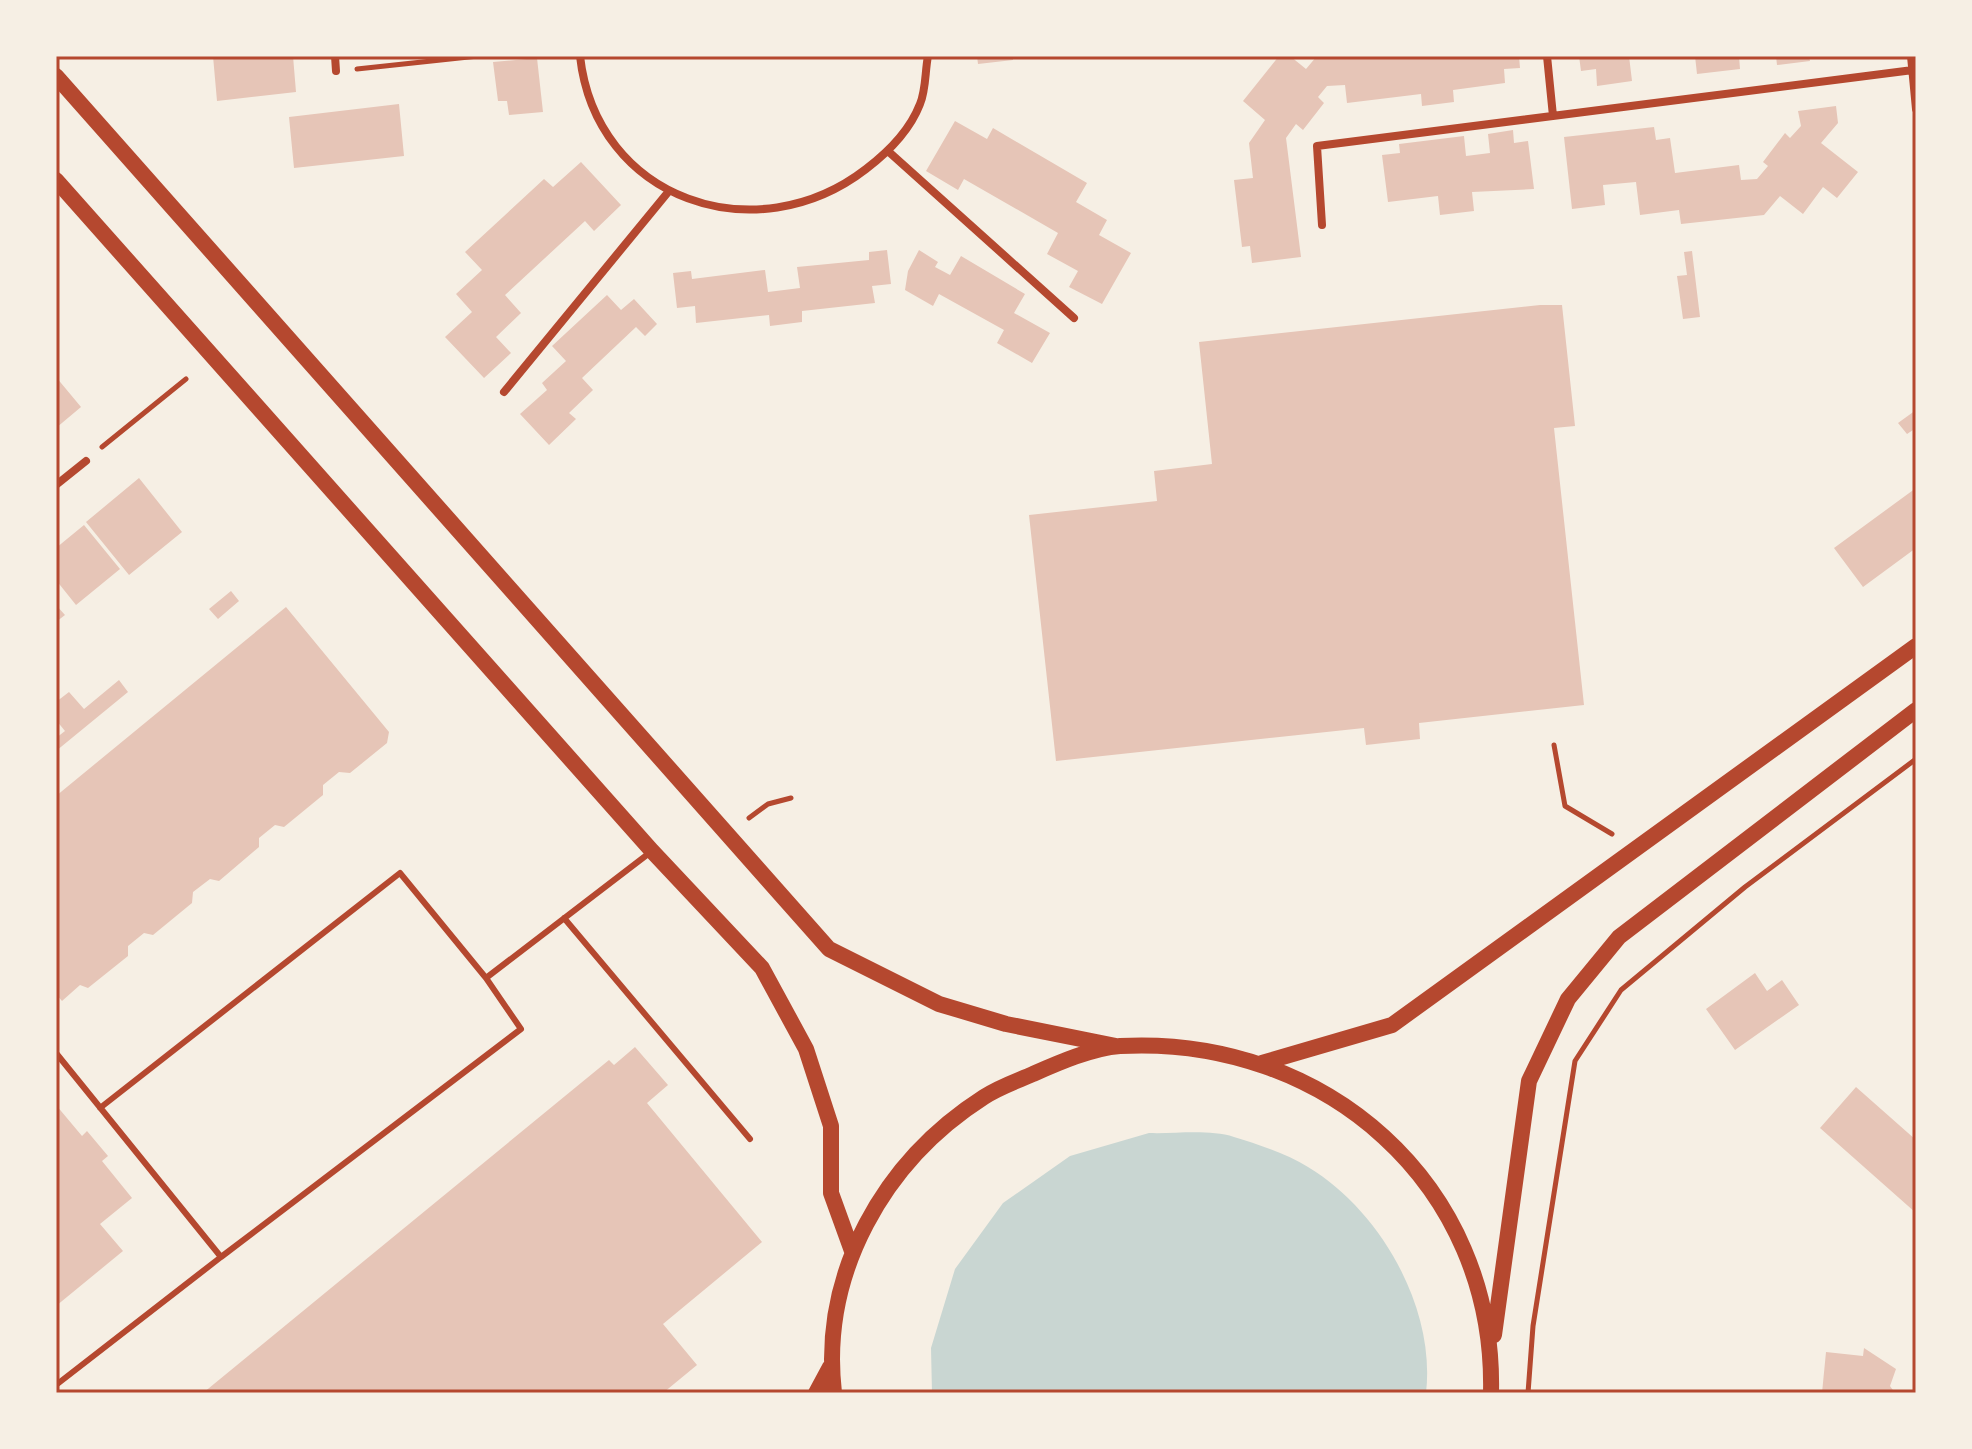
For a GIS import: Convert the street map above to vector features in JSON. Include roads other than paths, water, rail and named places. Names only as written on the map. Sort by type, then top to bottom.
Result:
[{"type":"main road","points":[[56,76],[829,949],[939,1004],[1006,1024],[1116,1046],[1190,1047],[1262,1063],[1334,1098],[1388,1138],[1437,1198],[1476,1275],[1492,1349]]},
{"type":"main road","points":[[56,180],[652,851],[762,968],[806,1049],[831,1126],[831,1193],[852,1251]]},
{"type":"main road","points":[[1262,1063],[1392,1025],[1916,646]]},
{"type":"main road","points":[[1491,1393],[1492,1349],[1529,1081],[1568,999],[1619,937],[1916,710]]},
{"type":"main road","points":[[834,1393],[830,1366],[836,1307],[852,1251],[884,1188],[930,1138],[985,1096],[1050,1067],[1116,1046]]},
{"type":"main road","points":[[816,1393],[830,1366]]},
{"type":"street","points":[[335,56],[336,71]]},
{"type":"street","points":[[580,56],[588,101],[606,137],[629,164],[669,191],[709,206],[754,210],[795,205],[849,183],[889,152],[920,104],[928,56]]},
{"type":"street","points":[[1547,56],[1553,116]]},
{"type":"street","points":[[1911,56],[1916,109]]},
{"type":"street","points":[[1322,225],[1317,146],[1913,70]]},
{"type":"street","points":[[889,152],[1074,318]]},
{"type":"street","points":[[504,392],[669,191]]},
{"type":"street","points":[[56,485],[86,461]]},
{"type":"lane","points":[[486,978],[652,851]]},
{"type":"lane","points":[[56,1385],[521,1029],[486,978],[400,873],[100,1108]]},
{"type":"lane","points":[[564,918],[750,1139]]},
{"type":"lane","points":[[56,1053],[221,1257]]}]
